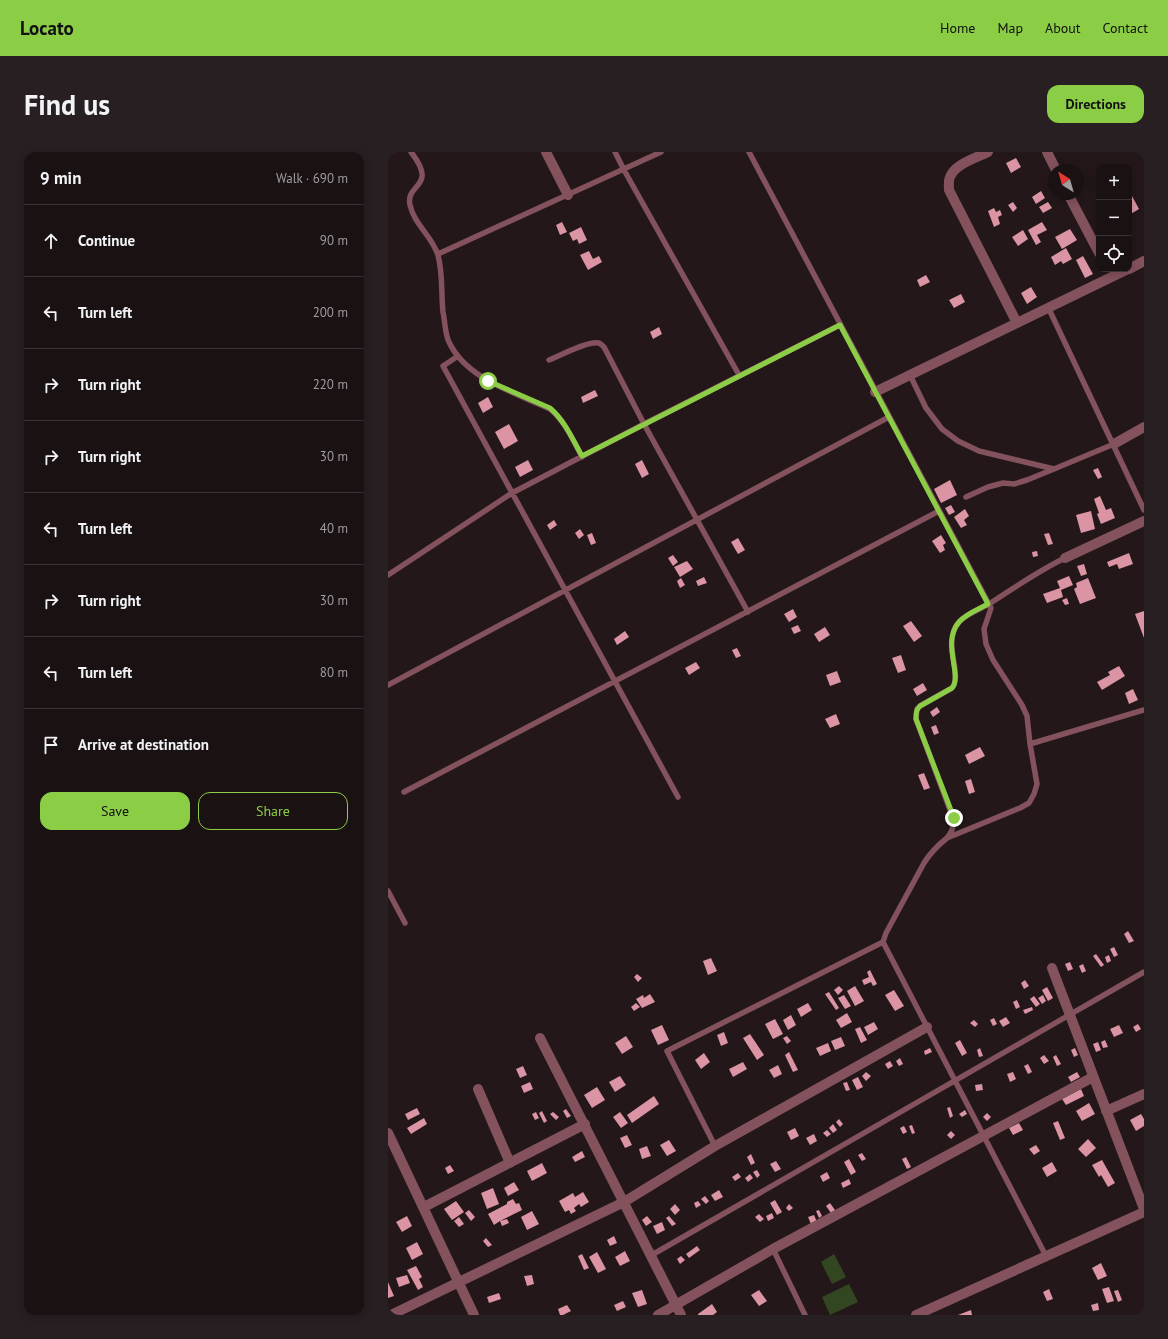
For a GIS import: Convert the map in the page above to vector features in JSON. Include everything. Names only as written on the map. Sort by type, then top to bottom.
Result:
[{"type":"street","points":[[546,152],[568,195]]},
{"type":"street","points":[[988,152],[959,166],[953,171],[949,179],[949,190],[1017,323]]},
{"type":"street","points":[[1047,152],[1053,164]]},
{"type":"street","points":[[1071,200],[1096,247]]},
{"type":"street","points":[[1132,267],[1144,261]]},
{"type":"street","points":[[874,393],[1017,323],[1109,273]]},
{"type":"street","points":[[1114,444],[1144,427]]},
{"type":"street","points":[[1065,558],[1144,521]]},
{"type":"street","points":[[1052,968],[1144,1209]]},
{"type":"street","points":[[391,1315],[624,1202],[715,1146],[927,1026]]},
{"type":"street","points":[[540,1038],[681,1315]]},
{"type":"street","points":[[658,1315],[773,1249],[1093,1076]]},
{"type":"street","points":[[478,1089],[510,1163]]},
{"type":"street","points":[[1106,1111],[1144,1094]]},
{"type":"street","points":[[424,1208],[585,1124]]},
{"type":"street","points":[[388,1133],[474,1315]]},
{"type":"street","points":[[916,1315],[929,1312],[1046,1256],[1144,1212]]},
{"type":"lane","points":[[411,152],[422,170],[422,178],[420,184],[413,191],[409,199],[410,206],[414,217],[430,238],[438,254],[441,272],[443,312],[448,341],[458,356],[474,372],[488,381],[550,408],[558,415],[582,456]]},
{"type":"lane","points":[[615,152],[739,376]]},
{"type":"lane","points":[[438,254],[661,152]]},
{"type":"lane","points":[[715,1146],[667,1051],[883,942],[886,933],[930,854],[939,844],[947,838],[1020,808],[1028,803],[1034,794],[1037,784],[1027,716],[1022,704],[993,660],[984,637],[984,629],[990,608],[889,417],[874,393],[749,152]]},
{"type":"lane","points":[[1048,307],[1144,510]]},
{"type":"lane","points":[[388,575],[512,493],[644,424],[840,325]]},
{"type":"lane","points":[[549,360],[565,352],[591,343],[599,343],[604,346],[644,424],[748,612]]},
{"type":"lane","points":[[458,356],[443,366],[678,797]]},
{"type":"lane","points":[[910,375],[926,408],[942,429],[958,441],[979,451],[1054,469]]},
{"type":"lane","points":[[388,685],[889,417]]},
{"type":"lane","points":[[966,497],[988,487],[1003,483],[1014,484],[1027,480],[1114,444]]},
{"type":"lane","points":[[404,792],[939,511]]},
{"type":"lane","points":[[947,838],[952,831],[954,818],[916,719],[917,709],[954,686],[955,682],[951,646],[954,630],[958,623],[1032,575],[1065,558]]},
{"type":"lane","points":[[1030,744],[1144,710]]},
{"type":"lane","points":[[388,891],[405,923]]},
{"type":"lane","points":[[883,942],[1046,1256]]},
{"type":"lane","points":[[650,1256],[1144,972]]},
{"type":"lane","points":[[773,1249],[805,1315]]},
{"type":"green space","points":[[834,1254],[846,1277],[832,1284],[821,1262]]},
{"type":"green space","points":[[849,1284],[858,1302],[830,1315],[822,1297]]},
{"type":"building","points":[[1016,158],[1021,167],[1011,173],[1006,163]]},
{"type":"building","points":[[1041,191],[1045,198],[1036,204],[1032,197]]},
{"type":"building","points":[[1132,196],[1139,209],[1132,213]]},
{"type":"building","points":[[1013,202],[1017,208],[1013,212],[1008,205]]},
{"type":"building","points":[[1048,202],[1052,208],[1043,213],[1039,207]]},
{"type":"building","points":[[994,208],[996,212],[1000,210],[1002,215],[998,217],[1000,224],[994,227],[988,211]]},
{"type":"building","points":[[562,222],[567,232],[560,235],[556,225]]},
{"type":"building","points":[[1042,222],[1047,230],[1037,235],[1041,242],[1036,245],[1028,230]]},
{"type":"building","points":[[581,227],[587,240],[579,244],[577,239],[573,241],[569,233]]},
{"type":"building","points":[[1070,229],[1077,240],[1062,249],[1055,237]]},
{"type":"building","points":[[1023,230],[1028,239],[1018,246],[1012,237]]},
{"type":"building","points":[[1066,248],[1072,259],[1063,264],[1061,261],[1055,265],[1051,257]]},
{"type":"building","points":[[589,251],[593,259],[599,256],[602,262],[588,270],[580,255]]},
{"type":"building","points":[[1083,256],[1093,274],[1085,278],[1076,260]]},
{"type":"building","points":[[926,275],[930,282],[920,287],[917,280]]},
{"type":"building","points":[[1031,287],[1037,297],[1027,304],[1021,293]]},
{"type":"building","points":[[961,294],[965,302],[954,308],[949,300]]},
{"type":"building","points":[[659,327],[662,334],[653,339],[650,332]]},
{"type":"building","points":[[595,390],[598,396],[583,403],[581,397]]},
{"type":"building","points":[[488,397],[493,407],[483,413],[478,403]]},
{"type":"building","points":[[509,424],[518,441],[504,449],[495,432]]},
{"type":"building","points":[[528,460],[533,470],[520,477],[515,467]]},
{"type":"building","points":[[642,460],[649,474],[642,478],[635,464]]},
{"type":"building","points":[[1098,468],[1102,477],[1098,479],[1093,470]]},
{"type":"building","points":[[950,480],[957,495],[941,503],[934,489]]},
{"type":"building","points":[[1100,496],[1106,510],[1111,508],[1115,518],[1101,524],[1094,499]]},
{"type":"building","points":[[951,505],[955,512],[949,515],[945,508]]},
{"type":"building","points":[[965,509],[969,516],[964,520],[967,525],[961,528],[954,517]]},
{"type":"building","points":[[1091,511],[1095,529],[1081,533],[1076,515]]},
{"type":"building","points":[[554,520],[557,525],[550,530],[547,525]]},
{"type":"building","points":[[580,529],[584,535],[579,539],[575,533]]},
{"type":"building","points":[[592,533],[596,543],[591,545],[587,535]]},
{"type":"building","points":[[1049,533],[1053,544],[1048,545],[1044,534]]},
{"type":"building","points":[[941,535],[946,543],[943,545],[945,550],[940,553],[932,541]]},
{"type":"building","points":[[738,538],[745,550],[738,554],[731,542]]},
{"type":"building","points":[[1037,551],[1038,556],[1033,557],[1032,552]]},
{"type":"building","points":[[1129,553],[1133,564],[1119,569],[1117,564],[1109,567],[1107,562]]},
{"type":"building","points":[[673,555],[678,562],[673,566],[668,558]]},
{"type":"building","points":[[687,561],[693,569],[680,577],[674,567]]},
{"type":"building","points":[[1084,564],[1087,574],[1081,576],[1077,566]]},
{"type":"building","points":[[1069,576],[1073,585],[1061,590],[1063,597],[1047,603],[1043,594],[1060,588],[1057,581]]},
{"type":"building","points":[[704,577],[707,583],[698,586],[696,581]]},
{"type":"building","points":[[681,578],[685,585],[680,588],[677,581]]},
{"type":"building","points":[[1088,578],[1096,598],[1080,604],[1074,589],[1077,587],[1076,583]]},
{"type":"building","points":[[1067,598],[1069,604],[1065,605],[1062,600]]},
{"type":"building","points":[[793,609],[797,617],[789,622],[784,614]]},
{"type":"building","points":[[1144,611],[1144,638],[1135,614]]},
{"type":"building","points":[[911,621],[922,636],[914,642],[903,626]]},
{"type":"building","points":[[798,625],[801,631],[794,634],[791,628]]},
{"type":"building","points":[[825,627],[830,635],[819,642],[814,634]]},
{"type":"building","points":[[625,631],[629,637],[617,645],[614,639]]},
{"type":"building","points":[[737,648],[741,656],[736,658],[732,650]]},
{"type":"building","points":[[901,655],[906,670],[898,673],[892,658]]},
{"type":"building","points":[[696,662],[700,668],[689,675],[685,668]]},
{"type":"building","points":[[1119,666],[1125,676],[1102,690],[1097,682],[1110,675],[1108,672]]},
{"type":"building","points":[[837,671],[841,682],[830,686],[826,675]]},
{"type":"building","points":[[923,683],[927,690],[917,696],[913,689]]},
{"type":"building","points":[[1133,689],[1138,700],[1129,704],[1125,693]]},
{"type":"building","points":[[937,707],[940,712],[933,717],[930,712]]},
{"type":"building","points":[[836,714],[840,724],[830,728],[825,719]]},
{"type":"building","points":[[936,725],[939,733],[934,735],[931,727]]},
{"type":"building","points":[[980,747],[985,756],[969,764],[965,755]]},
{"type":"building","points":[[924,773],[930,788],[924,790],[918,775]]},
{"type":"building","points":[[971,779],[975,792],[969,794],[965,781]]},
{"type":"building","points":[[1128,931],[1134,941],[1129,943],[1124,934]]},
{"type":"building","points":[[1114,947],[1118,955],[1114,957],[1110,949]]},
{"type":"building","points":[[1096,954],[1104,965],[1101,967],[1093,956]]},
{"type":"building","points":[[1109,955],[1111,961],[1107,963],[1105,957]]},
{"type":"building","points":[[711,958],[717,971],[708,975],[703,961]]},
{"type":"building","points":[[1070,962],[1073,969],[1068,971],[1065,964]]},
{"type":"building","points":[[1083,964],[1086,971],[1082,973],[1079,966]]},
{"type":"building","points":[[870,970],[877,984],[873,986],[871,982],[864,985],[862,980],[869,977],[867,972]]},
{"type":"building","points":[[637,974],[642,978],[638,982],[634,977]]},
{"type":"building","points":[[1025,980],[1029,986],[1024,989],[1021,983]]},
{"type":"building","points":[[839,986],[843,990],[838,995],[834,990]]},
{"type":"building","points":[[855,986],[864,1001],[855,1006],[847,991]]},
{"type":"building","points":[[1047,987],[1053,998],[1048,1001],[1042,990]]},
{"type":"building","points":[[894,990],[904,1006],[895,1011],[885,995]]},
{"type":"building","points":[[829,992],[839,1008],[836,1010],[825,994]]},
{"type":"building","points":[[650,994],[655,1002],[642,1008],[636,999],[643,995],[644,998]]},
{"type":"building","points":[[844,995],[851,1006],[845,1009],[838,998]]},
{"type":"building","points":[[1043,995],[1046,1001],[1042,1004],[1038,998]]},
{"type":"building","points":[[1034,996],[1040,1004],[1036,1007],[1030,999]]},
{"type":"building","points":[[1017,1000],[1020,1007],[1016,1009],[1013,1002]]},
{"type":"building","points":[[636,1003],[640,1007],[634,1011],[631,1007]]},
{"type":"building","points":[[808,1003],[812,1010],[801,1017],[797,1009]]},
{"type":"building","points":[[1032,1007],[1033,1010],[1025,1014],[1023,1010]]},
{"type":"building","points":[[847,1013],[852,1022],[841,1028],[836,1020]]},
{"type":"building","points":[[791,1015],[796,1025],[788,1030],[783,1020]]},
{"type":"building","points":[[1006,1017],[1010,1023],[1003,1027],[999,1021]]},
{"type":"building","points":[[994,1018],[997,1024],[993,1026],[990,1020]]},
{"type":"building","points":[[775,1019],[783,1034],[773,1039],[765,1024]]},
{"type":"building","points":[[974,1020],[978,1024],[975,1027],[970,1023]]},
{"type":"building","points":[[874,1022],[878,1029],[868,1035],[864,1027]]},
{"type":"building","points":[[1138,1024],[1141,1029],[1136,1032],[1133,1027]]},
{"type":"building","points":[[662,1025],[669,1040],[658,1045],[651,1030]]},
{"type":"building","points":[[1119,1025],[1123,1033],[1114,1037],[1110,1029]]},
{"type":"building","points":[[860,1027],[867,1040],[861,1043],[855,1029]]},
{"type":"building","points":[[724,1032],[728,1043],[721,1046],[717,1035]]},
{"type":"building","points":[[750,1034],[764,1055],[757,1060],[743,1038]]},
{"type":"building","points":[[626,1036],[633,1047],[622,1054],[615,1043]]},
{"type":"building","points":[[787,1036],[791,1041],[787,1044],[783,1038]]},
{"type":"building","points":[[841,1037],[845,1046],[835,1050],[831,1041]]},
{"type":"building","points":[[960,1040],[967,1053],[962,1056],[955,1043]]},
{"type":"building","points":[[1105,1040],[1108,1047],[1103,1048],[1101,1042]]},
{"type":"building","points":[[1098,1042],[1101,1050],[1096,1052],[1093,1044]]},
{"type":"building","points":[[828,1043],[831,1051],[820,1056],[816,1048]]},
{"type":"building","points":[[930,1048],[932,1052],[925,1055],[924,1051]]},
{"type":"building","points":[[980,1048],[983,1056],[979,1057],[977,1050]]},
{"type":"building","points":[[1075,1048],[1078,1055],[1074,1057],[1071,1050]]},
{"type":"building","points":[[789,1052],[798,1070],[793,1072],[785,1055]]},
{"type":"building","points":[[704,1053],[710,1062],[701,1069],[695,1060]]},
{"type":"building","points":[[1044,1055],[1049,1061],[1044,1064],[1040,1058]]},
{"type":"building","points":[[1056,1055],[1061,1064],[1057,1066],[1053,1057]]},
{"type":"building","points":[[900,1058],[903,1064],[899,1066],[896,1061]]},
{"type":"building","points":[[890,1061],[893,1066],[888,1069],[885,1064]]},
{"type":"building","points":[[743,1062],[747,1069],[733,1077],[729,1069]]},
{"type":"building","points":[[1028,1064],[1032,1072],[1028,1074],[1024,1066]]},
{"type":"building","points":[[778,1065],[782,1074],[774,1078],[769,1070]]},
{"type":"building","points":[[523,1066],[527,1075],[520,1078],[516,1069]]},
{"type":"building","points":[[866,1072],[871,1076],[866,1081],[862,1076]]},
{"type":"building","points":[[1013,1072],[1016,1079],[1010,1082],[1007,1074]]},
{"type":"building","points":[[1077,1072],[1080,1077],[1071,1082],[1068,1077]]},
{"type":"building","points":[[620,1076],[626,1085],[615,1092],[609,1082]]},
{"type":"building","points":[[858,1077],[863,1087],[857,1090],[852,1080]]},
{"type":"building","points":[[530,1082],[533,1089],[524,1093],[521,1086]]},
{"type":"building","points":[[847,1082],[850,1090],[846,1091],[843,1083]]},
{"type":"building","points":[[982,1084],[983,1090],[976,1091],[975,1085]]},
{"type":"building","points":[[597,1087],[605,1100],[592,1108],[584,1095]]},
{"type":"building","points":[[1081,1089],[1084,1096],[1066,1105],[1062,1099]]},
{"type":"building","points":[[654,1096],[659,1104],[632,1123],[627,1115]]},
{"type":"building","points":[[1089,1103],[1095,1114],[1082,1121],[1076,1111]]},
{"type":"building","points":[[950,1107],[953,1116],[950,1118],[947,1108]]},
{"type":"building","points":[[417,1108],[420,1114],[408,1120],[405,1114]]},
{"type":"building","points":[[566,1109],[571,1116],[567,1118],[563,1111]]},
{"type":"building","points":[[965,1110],[967,1114],[962,1117],[959,1114]]},
{"type":"building","points":[[542,1111],[547,1121],[544,1123],[539,1113]]},
{"type":"building","points":[[536,1112],[539,1118],[535,1120],[532,1114]]},
{"type":"building","points":[[553,1112],[559,1117],[556,1120],[550,1114]]},
{"type":"building","points":[[620,1112],[628,1123],[621,1128],[613,1117]]},
{"type":"building","points":[[987,1113],[991,1117],[987,1121],[983,1117]]},
{"type":"building","points":[[1141,1114],[1144,1119],[1144,1126],[1136,1131],[1130,1120]]},
{"type":"building","points":[[424,1118],[427,1124],[411,1134],[407,1128]]},
{"type":"building","points":[[839,1119],[843,1124],[840,1127],[836,1122]]},
{"type":"building","points":[[1058,1121],[1065,1138],[1060,1140],[1053,1123]]},
{"type":"building","points":[[1019,1123],[1023,1130],[1013,1135],[1009,1128]]},
{"type":"building","points":[[833,1124],[837,1130],[833,1133],[829,1128]]},
{"type":"building","points":[[912,1125],[915,1133],[912,1134],[909,1126]]},
{"type":"building","points":[[904,1126],[907,1132],[903,1134],[900,1128]]},
{"type":"building","points":[[795,1128],[799,1136],[791,1140],[787,1132]]},
{"type":"building","points":[[827,1130],[831,1134],[827,1137],[823,1133]]},
{"type":"building","points":[[951,1131],[955,1135],[951,1139],[947,1135]]},
{"type":"building","points":[[814,1134],[817,1141],[810,1145],[806,1138]]},
{"type":"building","points":[[627,1135],[632,1145],[625,1148],[620,1138]]},
{"type":"building","points":[[1088,1139],[1096,1148],[1086,1157],[1078,1149]]},
{"type":"building","points":[[669,1140],[676,1151],[667,1156],[660,1145]]},
{"type":"building","points":[[1036,1145],[1040,1151],[1034,1155],[1029,1149]]},
{"type":"building","points":[[647,1146],[651,1156],[642,1159],[639,1149]]},
{"type":"building","points":[[582,1151],[585,1157],[575,1162],[572,1157]]},
{"type":"building","points":[[862,1153],[866,1159],[862,1161],[858,1155]]},
{"type":"building","points":[[751,1154],[755,1163],[751,1165],[747,1157]]},
{"type":"building","points":[[906,1157],[911,1167],[907,1169],[902,1159]]},
{"type":"building","points":[[849,1159],[856,1172],[851,1175],[844,1162]]},
{"type":"building","points":[[1102,1160],[1115,1183],[1108,1187],[1101,1175],[1099,1177],[1092,1165]]},
{"type":"building","points":[[776,1161],[781,1169],[775,1172],[770,1164]]},
{"type":"building","points":[[1052,1162],[1057,1171],[1047,1177],[1042,1168]]},
{"type":"building","points":[[542,1163],[547,1173],[532,1181],[527,1171]]},
{"type":"building","points":[[450,1165],[454,1171],[448,1174],[445,1168]]},
{"type":"building","points":[[757,1170],[760,1175],[757,1178],[753,1172]]},
{"type":"building","points":[[827,1172],[830,1178],[823,1182],[820,1176]]},
{"type":"building","points":[[738,1173],[741,1177],[735,1181],[732,1177]]},
{"type":"building","points":[[750,1174],[753,1178],[748,1182],[745,1178]]},
{"type":"building","points":[[849,1179],[851,1184],[843,1188],[841,1183]]},
{"type":"building","points":[[514,1182],[519,1190],[508,1196],[504,1188]]},
{"type":"building","points":[[493,1188],[499,1204],[487,1209],[481,1193]]},
{"type":"building","points":[[719,1190],[723,1197],[715,1201],[711,1195]]},
{"type":"building","points":[[583,1192],[589,1202],[581,1207],[579,1204],[574,1208],[576,1211],[571,1214],[569,1210],[565,1212],[559,1201],[573,1193],[575,1197]]},
{"type":"building","points":[[705,1196],[709,1201],[706,1204],[701,1199]]},
{"type":"building","points":[[513,1199],[516,1204],[519,1203],[522,1210],[494,1225],[488,1214],[507,1204],[507,1202]]},
{"type":"building","points":[[775,1200],[782,1212],[777,1215],[770,1203]]},
{"type":"building","points":[[456,1201],[464,1212],[452,1220],[444,1209]]},
{"type":"building","points":[[698,1201],[701,1205],[696,1208],[694,1203]]},
{"type":"building","points":[[830,1203],[835,1210],[831,1213],[826,1206]]},
{"type":"building","points":[[675,1204],[680,1210],[675,1215],[670,1209]]},
{"type":"building","points":[[789,1204],[793,1208],[789,1211],[786,1208]]},
{"type":"building","points":[[469,1210],[475,1217],[471,1221],[465,1213]]},
{"type":"building","points":[[819,1210],[822,1216],[819,1218],[816,1211]]},
{"type":"building","points":[[532,1211],[539,1224],[527,1230],[521,1217]]},
{"type":"building","points":[[772,1213],[774,1218],[768,1221],[766,1216]]},
{"type":"building","points":[[759,1214],[764,1219],[760,1222],[755,1217]]},
{"type":"building","points":[[814,1215],[817,1222],[811,1224],[808,1217]]},
{"type":"building","points":[[407,1216],[412,1226],[402,1232],[396,1222]]},
{"type":"building","points":[[647,1216],[652,1222],[646,1226],[642,1220]]},
{"type":"building","points":[[669,1216],[676,1224],[672,1226],[666,1218]]},
{"type":"building","points":[[459,1217],[464,1224],[459,1227],[454,1221]]},
{"type":"building","points":[[507,1219],[509,1223],[502,1226],[500,1221]]},
{"type":"building","points":[[662,1222],[665,1230],[657,1234],[653,1226]]},
{"type":"building","points":[[614,1236],[617,1243],[610,1246],[607,1240]]},
{"type":"building","points":[[486,1238],[492,1245],[488,1247],[483,1241]]},
{"type":"building","points":[[417,1242],[423,1254],[412,1260],[406,1248]]},
{"type":"building","points":[[697,1246],[700,1250],[689,1258],[686,1254]]},
{"type":"building","points":[[625,1251],[630,1261],[620,1266],[615,1257]]},
{"type":"building","points":[[597,1252],[606,1269],[598,1273],[589,1257]]},
{"type":"building","points":[[582,1254],[589,1268],[584,1270],[578,1256]]},
{"type":"building","points":[[681,1256],[685,1260],[680,1264],[677,1259]]},
{"type":"building","points":[[1101,1263],[1107,1276],[1098,1280],[1092,1268]]},
{"type":"building","points":[[416,1266],[422,1277],[419,1279],[423,1287],[418,1290],[407,1270]]},
{"type":"building","points":[[407,1275],[410,1283],[399,1287],[396,1278]]},
{"type":"building","points":[[532,1275],[534,1284],[527,1286],[524,1276]]},
{"type":"building","points":[[388,1282],[394,1296],[388,1298]]},
{"type":"building","points":[[1109,1287],[1114,1301],[1107,1303],[1102,1289]]},
{"type":"building","points":[[1049,1289],[1053,1299],[1047,1301],[1043,1292]]},
{"type":"building","points":[[642,1290],[647,1304],[638,1307],[632,1293]]},
{"type":"building","points":[[759,1290],[767,1301],[759,1306],[751,1295]]},
{"type":"building","points":[[1118,1290],[1122,1300],[1118,1302],[1114,1291]]},
{"type":"building","points":[[499,1293],[501,1299],[489,1303],[487,1297]]},
{"type":"building","points":[[623,1301],[626,1307],[617,1311],[614,1305]]},
{"type":"building","points":[[1098,1303],[1099,1310],[1093,1311],[1091,1305]]},
{"type":"building","points":[[712,1304],[717,1312],[713,1315],[698,1315],[698,1314]]},
{"type":"building","points":[[567,1305],[571,1311],[560,1315],[558,1309]]},
{"type":"building","points":[[971,1310],[972,1315],[958,1315]]},
{"type":"route","points":[[488,381],[550,408],[558,415],[582,456],[840,325],[988,604],[964,618],[958,623],[954,630],[951,639],[955,675],[954,686],[920,706],[917,709],[916,714],[916,719],[954,818]]}]
